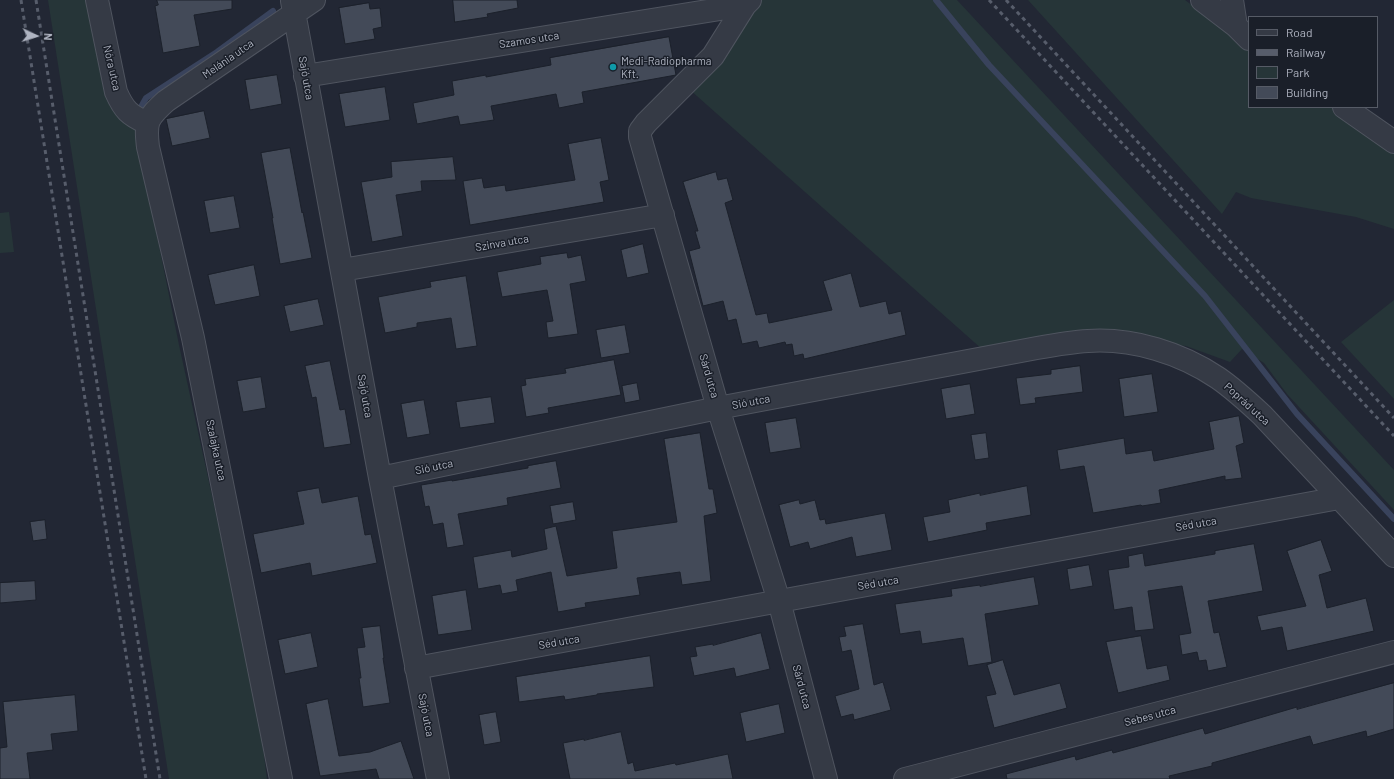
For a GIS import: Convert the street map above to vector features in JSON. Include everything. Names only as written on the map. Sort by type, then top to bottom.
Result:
[{"type":"street","name":"Nóra utca","points":[[97,0],[116,92],[122,105],[140,120]]},
{"type":"street","name":"Melánia utca","points":[[140,120],[154,112],[166,101],[293,7],[314,0]]},
{"type":"street","points":[[1202,0],[1243,32]]},
{"type":"street","points":[[1232,0],[1243,32]]},
{"type":"street","name":"Szamos utca","points":[[305,76],[747,3]]},
{"type":"street","name":"Sárd utca","points":[[747,3],[713,56],[664,104],[640,131],[640,137],[718,408],[780,601],[826,779]]},
{"type":"street","name":"Sajó utca","points":[[293,7],[380,478],[438,779]]},
{"type":"street","points":[[1345,108],[1394,142]]},
{"type":"street","name":"Szalajka utca","points":[[140,120],[146,133],[193,338],[281,779]]},
{"type":"street","name":"Szinva utca","points":[[342,270],[663,215]]},
{"type":"street","name":"Poprád utca","points":[[1054,345],[1089,341],[1112,341],[1158,349],[1180,357],[1216,377],[1238,393],[1262,415],[1394,556]]},
{"type":"street","name":"Sió utca","points":[[380,478],[718,408],[1054,345]]},
{"type":"street","name":"Séd utca","points":[[416,668],[1339,498]]},
{"type":"street","name":"Sebes utca","points":[[906,779],[1394,652]]},
{"type":"green space","points":[[48,0],[92,0],[135,126],[179,345],[257,701],[267,779],[169,779]]},
{"type":"green space","points":[[758,0],[957,0],[1394,470],[1394,510],[1287,394],[1264,363],[1242,349],[1230,362],[1186,346],[1130,339],[983,350],[689,89]]},
{"type":"green space","points":[[1028,0],[1185,0],[1248,47],[1248,108],[1332,108],[1394,152],[1394,229],[1356,217],[1251,198],[1236,192],[1222,214]]},
{"type":"green space","points":[[9,212],[14,252],[0,253],[0,213]]},
{"type":"green space","points":[[1394,300],[1394,399],[1341,342]]},
{"type":"building","points":[[157,0],[232,0],[232,9],[194,15],[200,46],[163,53],[155,6],[158,5]]},
{"type":"building","points":[[453,0],[517,0],[518,8],[487,14],[488,17],[455,22]]},
{"type":"building","points":[[369,3],[370,9],[380,8],[382,27],[373,29],[375,39],[345,44],[339,8]]},
{"type":"building","points":[[669,37],[676,75],[582,92],[584,103],[559,108],[556,94],[491,106],[494,120],[460,125],[458,116],[417,124],[413,103],[454,95],[452,81],[486,75],[486,77],[551,65],[550,58]]},
{"type":"building","points":[[277,75],[282,104],[250,110],[245,80]]},
{"type":"building","points":[[385,87],[390,120],[345,127],[339,94]]},
{"type":"building","points":[[204,111],[210,138],[172,146],[166,119]]},
{"type":"building","points":[[601,138],[609,180],[600,182],[604,202],[470,225],[463,181],[482,178],[484,188],[505,185],[506,191],[575,180],[568,144]]},
{"type":"building","points":[[290,148],[312,258],[280,264],[261,153]]},
{"type":"building","points":[[453,157],[456,180],[421,181],[422,191],[396,195],[403,236],[372,242],[361,182],[392,177],[391,162]]},
{"type":"building","points":[[716,172],[718,180],[727,178],[733,200],[725,203],[756,315],[767,313],[769,323],[832,310],[823,281],[851,273],[860,307],[886,301],[889,314],[901,311],[906,335],[804,359],[803,354],[794,356],[792,344],[786,345],[785,342],[759,348],[757,341],[742,344],[736,319],[728,321],[723,301],[703,306],[689,251],[700,248],[695,231],[698,231],[683,182]]},
{"type":"building","points":[[234,196],[240,228],[210,233],[204,201]]},
{"type":"building","points":[[643,244],[649,273],[627,278],[621,250]]},
{"type":"building","points":[[567,253],[568,258],[581,255],[586,281],[570,284],[578,334],[548,338],[546,322],[553,321],[547,290],[502,297],[497,272],[541,264],[540,257]]},
{"type":"building","points":[[254,265],[260,296],[215,305],[208,275]]},
{"type":"building","points":[[466,276],[477,346],[456,349],[451,318],[417,323],[417,327],[385,333],[378,297],[431,287],[430,282]]},
{"type":"building","points":[[318,299],[324,325],[290,332],[284,306]]},
{"type":"building","points":[[625,325],[630,353],[601,358],[596,330]]},
{"type":"building","points":[[614,360],[621,395],[548,408],[549,413],[526,417],[521,386],[526,385],[525,379],[566,373],[565,369]]},
{"type":"building","points":[[330,361],[340,410],[345,409],[351,444],[324,448],[316,397],[312,398],[305,366]]},
{"type":"building","points":[[1080,366],[1083,392],[1035,398],[1036,403],[1020,405],[1016,378],[1051,374],[1051,370]]},
{"type":"building","points":[[1152,374],[1158,412],[1124,417],[1119,379]]},
{"type":"building","points":[[261,377],[266,408],[243,412],[237,381]]},
{"type":"building","points":[[637,383],[640,400],[625,403],[622,386]]},
{"type":"building","points":[[970,384],[975,414],[946,419],[941,389]]},
{"type":"building","points":[[491,397],[495,423],[460,428],[456,402]]},
{"type":"building","points":[[424,400],[430,434],[407,438],[401,404]]},
{"type":"building","points":[[1239,416],[1244,443],[1236,446],[1242,478],[1225,480],[1225,476],[1159,490],[1161,503],[1093,513],[1084,466],[1060,470],[1057,450],[1124,438],[1126,454],[1152,450],[1154,461],[1214,449],[1209,422]]},
{"type":"building","points":[[796,418],[801,448],[770,453],[765,423]]},
{"type":"building","points":[[700,433],[709,489],[713,489],[717,513],[704,516],[711,581],[682,585],[680,572],[637,578],[640,595],[585,603],[586,607],[558,612],[551,572],[516,580],[518,591],[502,594],[500,585],[478,589],[473,557],[511,550],[512,557],[547,549],[544,529],[556,526],[567,576],[617,568],[612,531],[677,522],[664,439]]},
{"type":"building","points":[[986,433],[989,458],[975,460],[971,435]]},
{"type":"building","points":[[556,461],[561,488],[507,498],[508,505],[458,514],[464,545],[447,548],[443,523],[433,525],[429,506],[425,507],[421,485],[528,468],[528,466]]},
{"type":"building","points":[[1027,486],[1031,515],[986,523],[987,530],[928,542],[923,517],[950,512],[948,500],[980,493],[980,495]]},
{"type":"building","points":[[319,488],[322,503],[358,496],[365,535],[371,534],[377,563],[312,576],[310,563],[261,573],[253,534],[304,524],[297,492]]},
{"type":"building","points":[[799,500],[800,504],[815,500],[820,520],[825,519],[826,524],[885,513],[892,550],[856,557],[852,537],[810,549],[808,542],[790,547],[779,505]]},
{"type":"building","points":[[573,502],[576,520],[553,524],[550,506]]},
{"type":"building","points":[[45,520],[47,539],[33,541],[30,522]]},
{"type":"building","points":[[1321,540],[1332,571],[1319,575],[1327,608],[1366,598],[1374,631],[1287,651],[1282,627],[1261,631],[1257,616],[1306,606],[1287,551]]},
{"type":"building","points":[[1254,544],[1263,591],[1208,601],[1214,633],[1219,632],[1227,667],[1208,671],[1206,660],[1199,661],[1197,652],[1182,655],[1179,635],[1191,633],[1182,586],[1148,591],[1154,629],[1135,631],[1132,607],[1114,610],[1108,570],[1129,567],[1128,556],[1143,553],[1145,566],[1215,554],[1215,551]]},
{"type":"building","points":[[1089,565],[1093,586],[1070,590],[1067,569]]},
{"type":"building","points":[[1034,577],[1039,605],[985,614],[992,662],[968,666],[963,638],[922,644],[920,631],[900,634],[895,604],[952,596],[951,589]]},
{"type":"building","points":[[35,581],[36,600],[0,603],[0,583]]},
{"type":"building","points":[[466,590],[472,630],[438,635],[432,596]]},
{"type":"building","points":[[863,624],[874,685],[883,682],[891,710],[854,720],[853,714],[841,717],[835,696],[859,689],[851,650],[842,652],[839,637],[846,636],[844,627]]},
{"type":"building","points":[[380,626],[390,703],[363,707],[357,648],[365,647],[362,628]]},
{"type":"building","points":[[311,633],[318,667],[285,674],[278,640]]},
{"type":"building","points":[[761,633],[770,669],[736,677],[734,668],[694,676],[690,657],[697,656],[695,647],[713,645]]},
{"type":"building","points":[[1141,636],[1147,669],[1167,665],[1170,680],[1118,693],[1106,642]]},
{"type":"building","points":[[650,656],[654,687],[597,694],[565,700],[564,696],[519,702],[516,677]]},
{"type":"building","points":[[1003,660],[1014,695],[1060,683],[1067,708],[994,728],[986,696],[996,694],[987,665]]},
{"type":"building","points":[[1394,683],[1394,729],[1367,737],[1366,731],[1313,745],[1310,736],[1212,763],[1212,766],[1169,776],[1170,779],[1007,779],[1006,774],[1075,756],[1076,760],[1112,750],[1113,753],[1203,728],[1205,734],[1297,707],[1297,709]]},
{"type":"building","points":[[75,695],[78,731],[51,734],[53,750],[27,753],[30,779],[0,779],[0,748],[7,747],[3,702]]},
{"type":"building","points":[[328,699],[339,756],[370,752],[401,741],[414,779],[379,779],[376,769],[320,776],[306,704]]},
{"type":"building","points":[[779,704],[785,733],[746,742],[740,713]]},
{"type":"building","points":[[496,712],[501,742],[484,745],[479,715]]},
{"type":"building","points":[[621,732],[628,764],[633,762],[635,771],[675,763],[676,765],[728,754],[733,779],[570,779],[563,743]]},
{"type":"waterway","points":[[936,0],[989,65],[1205,296],[1297,414],[1394,519]]},
{"type":"waterway","points":[[140,115],[141,107],[146,98],[217,52],[273,11]]},
{"type":"railway","points":[[21,0],[146,779]]},
{"type":"railway","points":[[36,0],[160,779]]},
{"type":"railway","points":[[989,0],[1394,436]]},
{"type":"railway","points":[[1006,0],[1394,418]]},
{"type":"place","name":"Medi-Radiopharma Kft.","points":[[613,67]]}]
